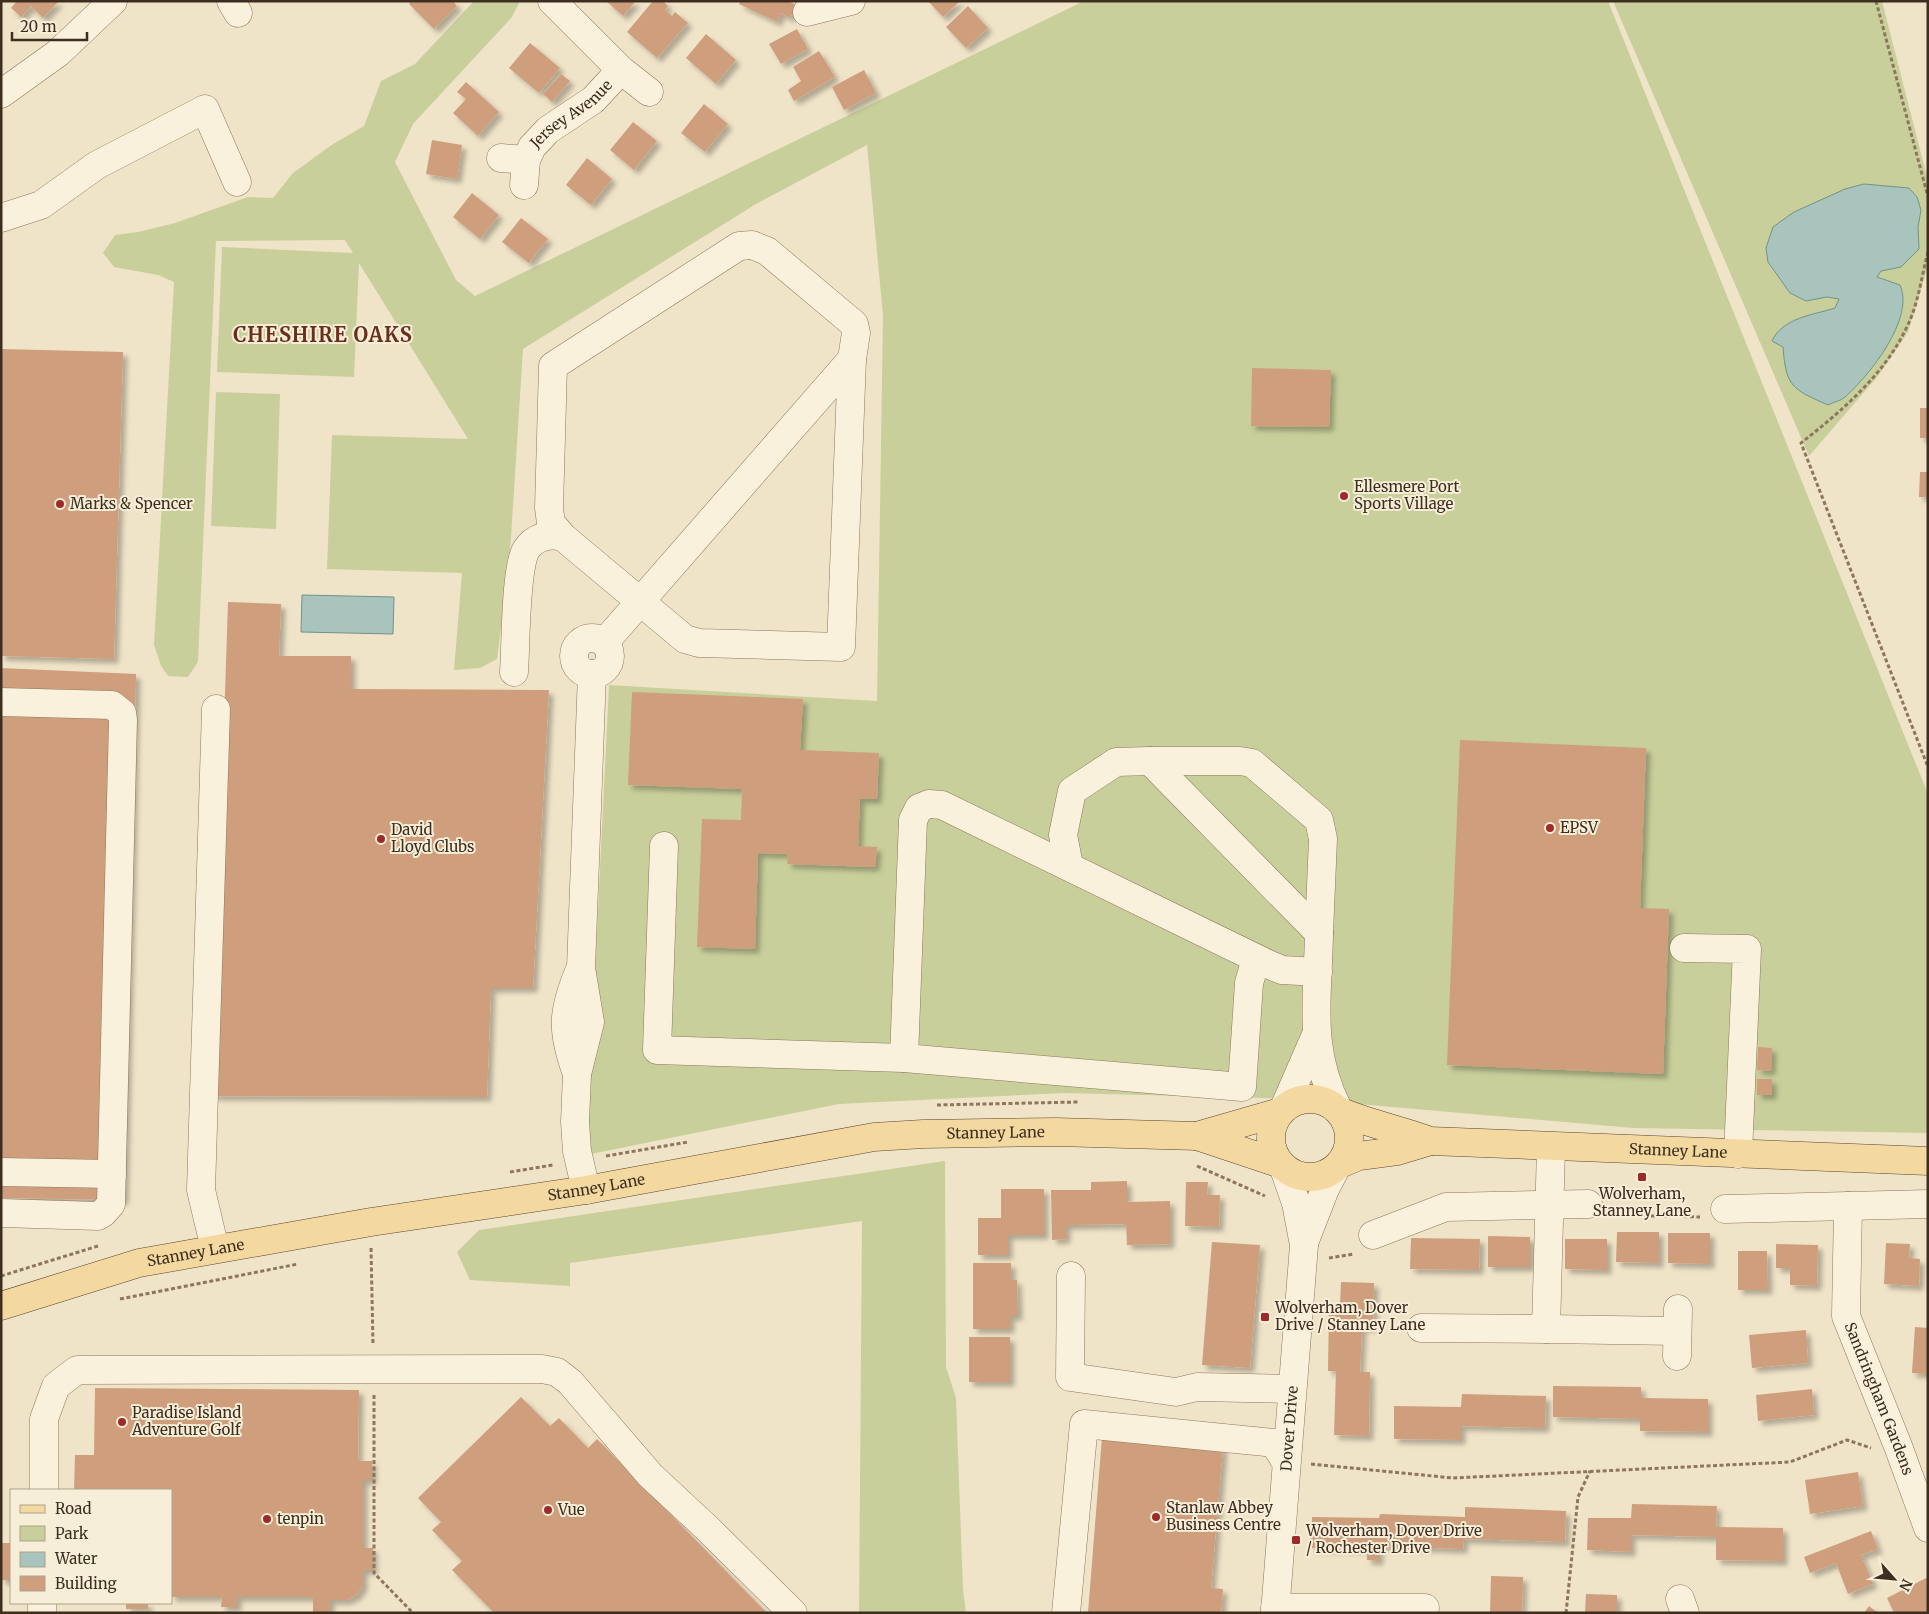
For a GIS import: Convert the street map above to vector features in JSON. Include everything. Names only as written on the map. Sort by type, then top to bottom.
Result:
[{"type":"main road","points":[[1311,1098],[1328,1102],[1339,1111],[1350,1133],[1346,1155],[1338,1166],[1315,1177],[1304,1177],[1292,1173],[1282,1165],[1275,1155],[1271,1133],[1274,1121],[1282,1110],[1293,1102],[1311,1098]]},
{"type":"main road","name":"Stanney Lane","points":[[1197,1136],[1282,1110]]},
{"type":"main road","name":"Stanney Lane","points":[[1339,1111],[1359,1120],[1399,1129],[1430,1141],[1551,1148],[1928,1161]]},
{"type":"main road","name":"Stanney Lane","points":[[1,1306],[139,1263],[371,1222],[586,1190],[874,1137],[923,1134],[1056,1132],[1197,1136],[1282,1165]]},
{"type":"main road","name":"Stanney Lane","points":[[1338,1166],[1360,1156],[1397,1151],[1430,1141]]},
{"type":"street","points":[[1,94],[58,53],[113,1]]},
{"type":"street","name":"Jersey Avenue","points":[[552,1],[621,70],[649,92]]},
{"type":"street","points":[[807,12],[851,1]]},
{"type":"street","name":"Jersey Avenue","points":[[517,168],[532,147],[548,130],[593,100],[621,70]]},
{"type":"street","points":[[1,218],[41,205],[97,165],[205,109],[237,182]]},
{"type":"street","points":[[752,245],[767,251],[854,324],[856,333],[852,359],[841,648],[699,643],[685,639],[639,603],[563,537],[551,523],[548,508],[553,366],[739,246],[752,245]]},
{"type":"street","points":[[586,1190],[575,1138],[577,1074],[568,1050],[564,1024],[570,993],[581,968],[592,674],[604,669],[610,659],[608,647],[604,643],[852,359]]},
{"type":"street","points":[[514,672],[520,569],[527,549],[538,539],[552,534],[563,537]]},
{"type":"street","points":[[1,702],[112,705],[122,714],[110,1204],[98,1216],[1,1212]]},
{"type":"street","points":[[214,1249],[201,1190],[216,709]]},
{"type":"street","points":[[1150,761],[1319,933]]},
{"type":"street","points":[[1069,866],[1063,835],[1072,791],[1116,762],[1240,761],[1252,763],[1319,820],[1323,839],[1315,1037],[1323,1075],[1339,1111]]},
{"type":"street","points":[[904,1058],[913,825],[918,808],[929,804],[942,805],[1256,959],[1282,970],[1318,972]]},
{"type":"street","points":[[664,846],[657,1050],[904,1058],[1242,1087],[1249,983],[1256,959]]},
{"type":"street","points":[[1684,948],[1747,949],[1738,1154]]},
{"type":"street","points":[[1282,1110],[1315,1037]]},
{"type":"street","points":[[1546,1330],[1551,1148]]},
{"type":"street","name":"Dover Drive","points":[[1282,1165],[1291,1184],[1312,1252]]},
{"type":"street","name":"Dover Drive","points":[[1275,1611],[1291,1390],[1312,1252],[1325,1189],[1338,1166]]},
{"type":"street","points":[[1,1172],[112,1174]]},
{"type":"street","points":[[1373,1236],[1394,1214],[1446,1207],[1588,1204]]},
{"type":"street","points":[[1725,1208],[1928,1204]]},
{"type":"street","name":"Sandringham Gardens","points":[[1848,1206],[1846,1316],[1898,1446],[1928,1528]]},
{"type":"street","points":[[1071,1276],[1070,1376],[1176,1392],[1197,1387],[1291,1390]]},
{"type":"street","points":[[1421,1328],[1677,1332]]},
{"type":"street","points":[[44,1489],[44,1419],[56,1386],[77,1370],[542,1369],[557,1372],[570,1382],[650,1475],[793,1613]]},
{"type":"street","points":[[1066,1613],[1084,1424],[1274,1443],[1286,1462]]},
{"type":"street","points":[[1275,1611],[1425,1608]]},
{"type":"path","points":[[1876,1],[1928,196]]},
{"type":"path","points":[[1928,252],[1910,320],[1885,363],[1846,407],[1801,443],[1928,767]]},
{"type":"path","points":[[954,1104],[1079,1102]]},
{"type":"path","points":[[1190,1161],[1210,1173],[1268,1197]]},
{"type":"path","points":[[1588,1204],[1600,1215],[1715,1218],[1725,1208]]},
{"type":"path","points":[[371,1222],[374,1370],[374,1573],[413,1613]]},
{"type":"path","points":[[1312,1252],[1370,1250],[1373,1236]]},
{"type":"path","points":[[362,1252],[381,1248]]},
{"type":"path","points":[[1,1276],[86,1249]]},
{"type":"path","points":[[114,1300],[305,1263]]},
{"type":"path","points":[[1286,1462],[1453,1478],[1790,1462],[1847,1440],[1879,1451],[1898,1446]]},
{"type":"path","points":[[1566,1613],[1578,1498],[1590,1471]]},
{"type":"green space","name":"Ellesmere Port Sports Village","points":[[474,1],[520,1],[512,17],[413,124],[395,162],[456,280],[475,296],[1084,1],[1608,1],[1928,794],[1928,1133],[1633,1128],[1301,1099],[1064,1093],[839,1104],[586,1155],[609,685],[877,701],[883,316],[867,145],[756,204],[523,349],[509,569],[497,659],[480,668],[454,670],[462,573],[327,569],[332,435],[468,439],[359,263],[354,377],[217,372],[222,247],[353,253],[345,240],[216,241],[198,662],[188,677],[168,676],[161,666],[154,645],[174,282],[158,275],[114,267],[103,253],[115,235],[138,232],[175,223],[248,197],[273,198],[293,173],[330,146],[364,126],[381,81],[415,64]]},
{"type":"green space","points":[[1613,1],[1882,1],[1928,181],[1928,266],[1908,332],[1878,376],[1809,456]]},
{"type":"green space","points":[[216,392],[280,394],[276,529],[211,526]]},
{"type":"green space","points":[[945,1161],[946,1367],[956,1398],[963,1590],[966,1613],[859,1613],[862,1221],[570,1263],[570,1286],[470,1280],[457,1252],[479,1230]]},
{"type":"water","points":[[1864,184],[1909,188],[1917,197],[1921,210],[1918,227],[1919,249],[1901,267],[1881,271],[1877,277],[1900,285],[1903,298],[1896,329],[1888,345],[1866,375],[1843,398],[1828,405],[1806,395],[1793,385],[1786,371],[1783,347],[1772,341],[1783,327],[1799,318],[1835,308],[1839,299],[1827,297],[1806,301],[1790,293],[1768,262],[1766,248],[1773,227],[1794,212],[1845,189]]},
{"type":"water","points":[[302,595],[394,597],[393,634],[301,632]]},
{"type":"building","points":[[17,1],[59,1],[43,18],[31,6],[21,17],[11,8]]},
{"type":"building","points":[[411,1],[453,1],[457,6],[434,29],[409,4]]},
{"type":"building","points":[[606,1],[636,1],[623,16]]},
{"type":"building","points":[[653,1],[663,1],[668,6],[665,10],[672,16],[675,12],[688,23],[657,58],[627,32]]},
{"type":"building","points":[[741,1],[788,1],[796,5],[790,18],[781,13],[777,22],[739,4]]},
{"type":"building","points":[[928,1],[960,1],[943,17]]},
{"type":"building","points":[[968,6],[988,28],[966,48],[946,27]]},
{"type":"building","points":[[797,29],[808,49],[781,64],[769,44]]},
{"type":"building","points":[[706,34],[736,60],[716,84],[686,58]]},
{"type":"building","points":[[530,43],[560,68],[539,93],[509,68]]},
{"type":"building","points":[[819,51],[835,77],[794,101],[788,90],[801,81],[793,67]]},
{"type":"building","points":[[864,70],[876,93],[844,110],[832,87]]},
{"type":"building","points":[[561,74],[570,81],[552,102],[543,94]]},
{"type":"building","points":[[466,82],[499,112],[478,136],[453,113],[466,99],[457,92]]},
{"type":"building","points":[[704,104],[728,124],[705,152],[681,133]]},
{"type":"building","points":[[633,122],[657,141],[634,170],[610,150]]},
{"type":"building","points":[[432,140],[462,145],[457,179],[426,174]]},
{"type":"building","points":[[587,158],[612,179],[591,205],[566,185]]},
{"type":"building","points":[[472,193],[499,215],[480,239],[453,217]]},
{"type":"building","points":[[521,218],[548,239],[529,263],[502,242]]},
{"type":"building","name":"Marks & Spencer","points":[[1,349],[123,352],[114,659],[1,656]]},
{"type":"building","points":[[1252,368],[1331,370],[1329,427],[1251,426]]},
{"type":"building","points":[[1920,408],[1928,408],[1928,438],[1920,438]]},
{"type":"building","points":[[1920,472],[1928,472],[1928,497],[1919,497]]},
{"type":"building","name":"David Lloyd Clubs","points":[[228,602],[281,604],[279,656],[351,656],[351,689],[549,690],[533,988],[491,988],[487,1097],[212,1096]]},
{"type":"building","points":[[1,668],[136,674],[124,1200],[1,1198]]},
{"type":"building","points":[[632,692],[803,699],[800,750],[879,753],[877,799],[860,799],[858,846],[877,847],[875,867],[787,864],[788,854],[758,853],[755,949],[697,947],[702,819],[741,820],[742,789],[628,785]]},
{"type":"building","name":"EPSV","points":[[1460,740],[1646,748],[1640,908],[1669,909],[1663,1074],[1447,1065]]},
{"type":"building","points":[[1758,1047],[1772,1048],[1771,1071],[1757,1070]]},
{"type":"building","points":[[1757,1079],[1772,1079],[1772,1095],[1757,1095]]},
{"type":"building","points":[[1127,1181],[1127,1202],[1170,1201],[1170,1244],[1127,1245],[1126,1224],[1066,1225],[1066,1239],[1052,1240],[1051,1190],[1091,1190],[1091,1182]]},
{"type":"building","points":[[1186,1182],[1208,1182],[1207,1195],[1220,1195],[1219,1227],[1185,1226]]},
{"type":"building","points":[[1001,1189],[1044,1189],[1044,1235],[1008,1235],[1008,1255],[978,1255],[978,1218],[1001,1218]]},
{"type":"building","points":[[1617,1232],[1659,1232],[1659,1263],[1616,1262]]},
{"type":"building","points":[[1668,1233],[1710,1233],[1710,1264],[1668,1263]]},
{"type":"building","points":[[1488,1236],[1530,1237],[1530,1267],[1488,1267]]},
{"type":"building","points":[[1411,1238],[1480,1239],[1479,1270],[1410,1269]]},
{"type":"building","points":[[1565,1239],[1607,1239],[1607,1270],[1565,1269]]},
{"type":"building","points":[[1212,1242],[1260,1245],[1250,1368],[1202,1365]]},
{"type":"building","points":[[1886,1243],[1910,1244],[1909,1258],[1920,1259],[1919,1286],[1884,1284]]},
{"type":"building","points":[[1776,1244],[1818,1245],[1817,1286],[1790,1285],[1790,1268],[1776,1268]]},
{"type":"building","points":[[1738,1251],[1767,1251],[1768,1290],[1738,1290]]},
{"type":"building","points":[[973,1263],[1011,1263],[1011,1280],[1017,1280],[1018,1316],[1010,1316],[1010,1329],[973,1329]]},
{"type":"building","points":[[1341,1282],[1374,1283],[1373,1327],[1362,1327],[1360,1372],[1370,1372],[1369,1436],[1334,1435],[1336,1371],[1328,1371],[1329,1306],[1340,1306]]},
{"type":"building","points":[[1915,1327],[1928,1328],[1928,1374],[1912,1373]]},
{"type":"building","points":[[1806,1330],[1808,1363],[1752,1368],[1749,1335]]},
{"type":"building","points":[[969,1337],[1010,1337],[1010,1382],[969,1382]]},
{"type":"building","points":[[1553,1386],[1641,1387],[1641,1398],[1708,1399],[1708,1432],[1640,1431],[1640,1419],[1553,1417]]},
{"type":"building","name":"tenpin","points":[[95,1388],[359,1390],[358,1461],[372,1461],[372,1480],[363,1480],[363,1548],[373,1548],[373,1570],[363,1570],[363,1586],[357,1595],[347,1600],[330,1600],[330,1612],[313,1612],[313,1597],[237,1597],[237,1607],[221,1607],[222,1597],[172,1597],[172,1489],[74,1489],[75,1455],[94,1455]]},
{"type":"building","points":[[1812,1389],[1814,1415],[1758,1421],[1756,1395]]},
{"type":"building","points":[[1462,1394],[1546,1396],[1545,1428],[1461,1426],[1461,1440],[1394,1439],[1394,1406],[1461,1407]]},
{"type":"building","name":"Vue","points":[[521,1397],[550,1426],[559,1418],[588,1448],[597,1439],[767,1613],[494,1613],[452,1570],[462,1561],[432,1530],[441,1522],[418,1498]]},
{"type":"building","name":"Stanlaw Abbey Business Centre","points":[[1102,1437],[1223,1446],[1211,1588],[1223,1589],[1221,1613],[1088,1613]]},
{"type":"building","points":[[1858,1472],[1863,1506],[1810,1514],[1805,1480]]},
{"type":"building","points":[[1632,1504],[1717,1506],[1716,1527],[1783,1528],[1783,1561],[1716,1560],[1716,1537],[1631,1535],[1631,1552],[1587,1550],[1588,1518],[1631,1518]]},
{"type":"building","points":[[1465,1507],[1566,1511],[1565,1542],[1464,1539],[1463,1549],[1379,1546],[1379,1561],[1367,1560],[1367,1549],[1311,1548],[1312,1517],[1379,1518],[1380,1514],[1465,1517]]},
{"type":"building","points":[[1871,1531],[1878,1549],[1861,1555],[1873,1584],[1848,1594],[1836,1563],[1810,1573],[1804,1557]]},
{"type":"building","points":[[1,1543],[10,1543],[10,1580],[1,1580]]},
{"type":"building","points":[[1491,1576],[1523,1577],[1522,1613],[1490,1613]]},
{"type":"building","points":[[1928,1577],[1928,1613],[1894,1613],[1887,1598]]},
{"type":"building","points":[[1586,1594],[1617,1595],[1617,1613],[1585,1613]]},
{"type":"building","points":[[126,1604],[148,1604],[148,1609],[126,1609]]},
{"type":"building","points":[[1869,1606],[1878,1613],[1864,1613]]},
{"type":"place","name":"Ellesmere Port Sports Village","points":[[1344,496]]},
{"type":"place","name":"Marks & Spencer","points":[[60,504]]},
{"type":"place","name":"EPSV","points":[[1550,828]]},
{"type":"place","name":"David Lloyd Clubs","points":[[381,839]]},
{"type":"place","name":"Wolverham, Stanney Lane","points":[[1642,1177]]},
{"type":"place","name":"Wolverham, Dover Drive / Stanney Lane","points":[[1265,1317]]},
{"type":"place","name":"Paradise Island Adventure Golf","points":[[122,1422]]},
{"type":"place","name":"Vue","points":[[548,1510]]},
{"type":"place","name":"Stanlaw Abbey Business Centre","points":[[1156,1517]]},
{"type":"place","name":"tenpin","points":[[267,1519]]},
{"type":"place","name":"Wolverham, Dover Drive / Rochester Drive","points":[[1296,1540]]},
{"type":"district","name":"CHESHIRE OAKS","points":[[323,335]]}]
